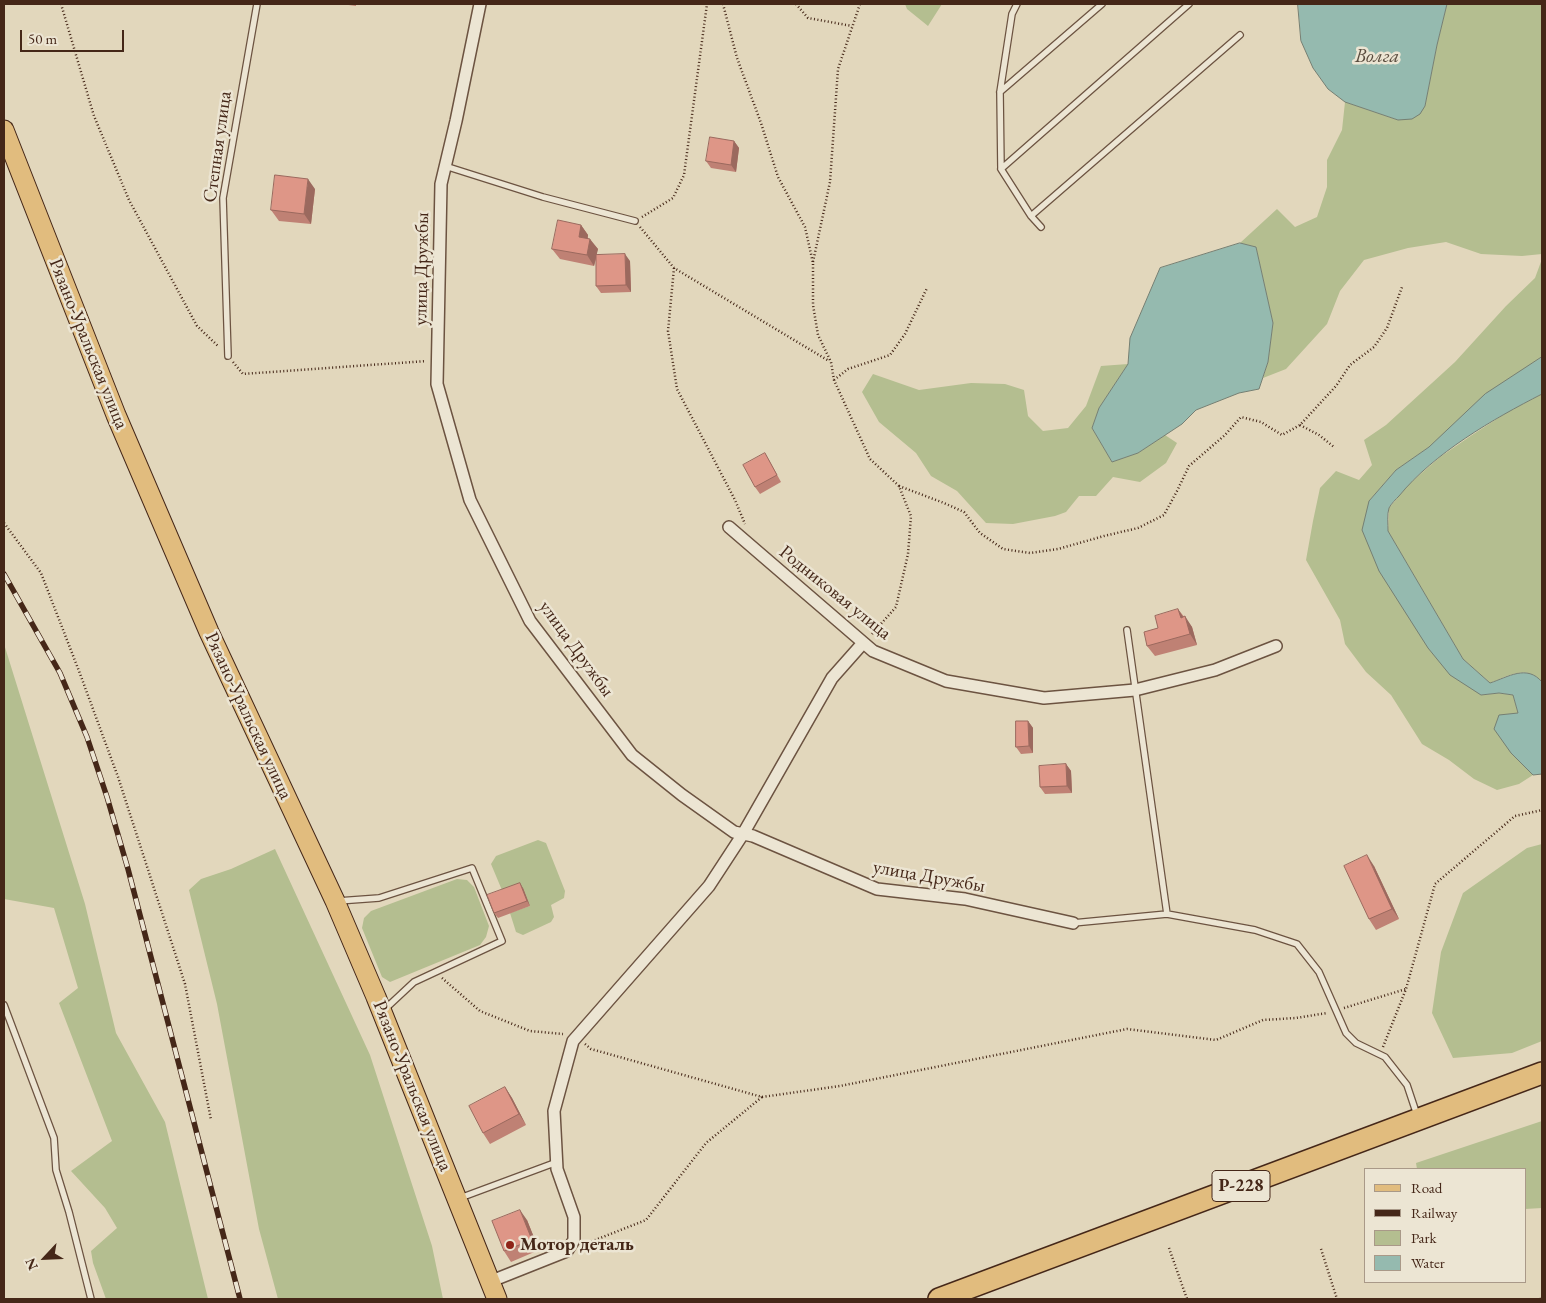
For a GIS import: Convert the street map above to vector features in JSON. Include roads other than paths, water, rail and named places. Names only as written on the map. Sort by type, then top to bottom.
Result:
[{"type":"highway","name":"Р-228","points":[[939,1299],[1542,1073]]},
{"type":"main road","name":"Рязано-Уральская улица","points":[[4,130],[116,415],[209,632],[335,901],[382,1011],[497,1299]]},
{"type":"street","name":"улица Дружбы","points":[[480,4],[441,184],[437,384],[470,500],[530,621],[632,755],[734,832],[753,836],[876,889],[964,900],[1073,923]]},
{"type":"street","name":"Родниковая улица","points":[[729,527],[863,644],[946,681],[1044,698],[1135,690],[1216,670],[1276,646]]},
{"type":"street","points":[[489,1282],[567,1251],[574,1240],[574,1217],[557,1169],[554,1111],[573,1041],[709,886],[743,834],[832,678],[863,644]]},
{"type":"lane","name":"Степная улица","points":[[228,356],[223,198],[256,4]]},
{"type":"lane","points":[[1017,4],[1012,14],[1000,92],[1001,169],[1031,216],[1041,227]]},
{"type":"lane","points":[[1000,92],[1102,4]]},
{"type":"lane","points":[[1001,169],[1190,4]]},
{"type":"lane","points":[[1031,216],[1240,35]]},
{"type":"lane","points":[[445,166],[542,197],[635,221]]},
{"type":"lane","points":[[1127,630],[1167,914]]},
{"type":"lane","points":[[335,901],[379,898],[472,868],[502,941],[414,982],[382,1011]]},
{"type":"lane","points":[[1073,923],[1167,914],[1255,930],[1298,944],[1319,972],[1346,1033],[1356,1043],[1385,1058],[1407,1085],[1418,1119]]},
{"type":"lane","points":[[4,1005],[54,1138],[56,1170],[91,1299]]},
{"type":"lane","points":[[456,1199],[557,1162]]},
{"type":"water","name":"Волга","points":[[1298,4],[1447,4],[1425,106],[1420,114],[1412,119],[1398,120],[1345,102],[1328,89],[1313,68],[1301,41]]},
{"type":"water","points":[[1240,243],[1256,247],[1273,323],[1268,362],[1259,389],[1239,393],[1196,410],[1182,424],[1138,453],[1112,462],[1092,428],[1099,408],[1128,364],[1130,338],[1160,268]]},
{"type":"water","points":[[1542,357],[1542,394],[1484,426],[1429,465],[1395,500],[1389,508],[1388,516],[1388,531],[1463,659],[1490,683],[1510,675],[1524,673],[1536,677],[1542,682],[1542,774],[1533,775],[1511,753],[1494,729],[1499,715],[1518,713],[1513,695],[1499,693],[1481,695],[1450,675],[1428,648],[1379,571],[1362,530],[1369,501],[1396,470],[1429,447],[1485,394]]},
{"type":"railway","points":[[4,574],[60,673],[87,737],[107,797],[128,869],[240,1299]]},
{"type":"place","name":"Мотор деталь","points":[[510,1245]]}]
